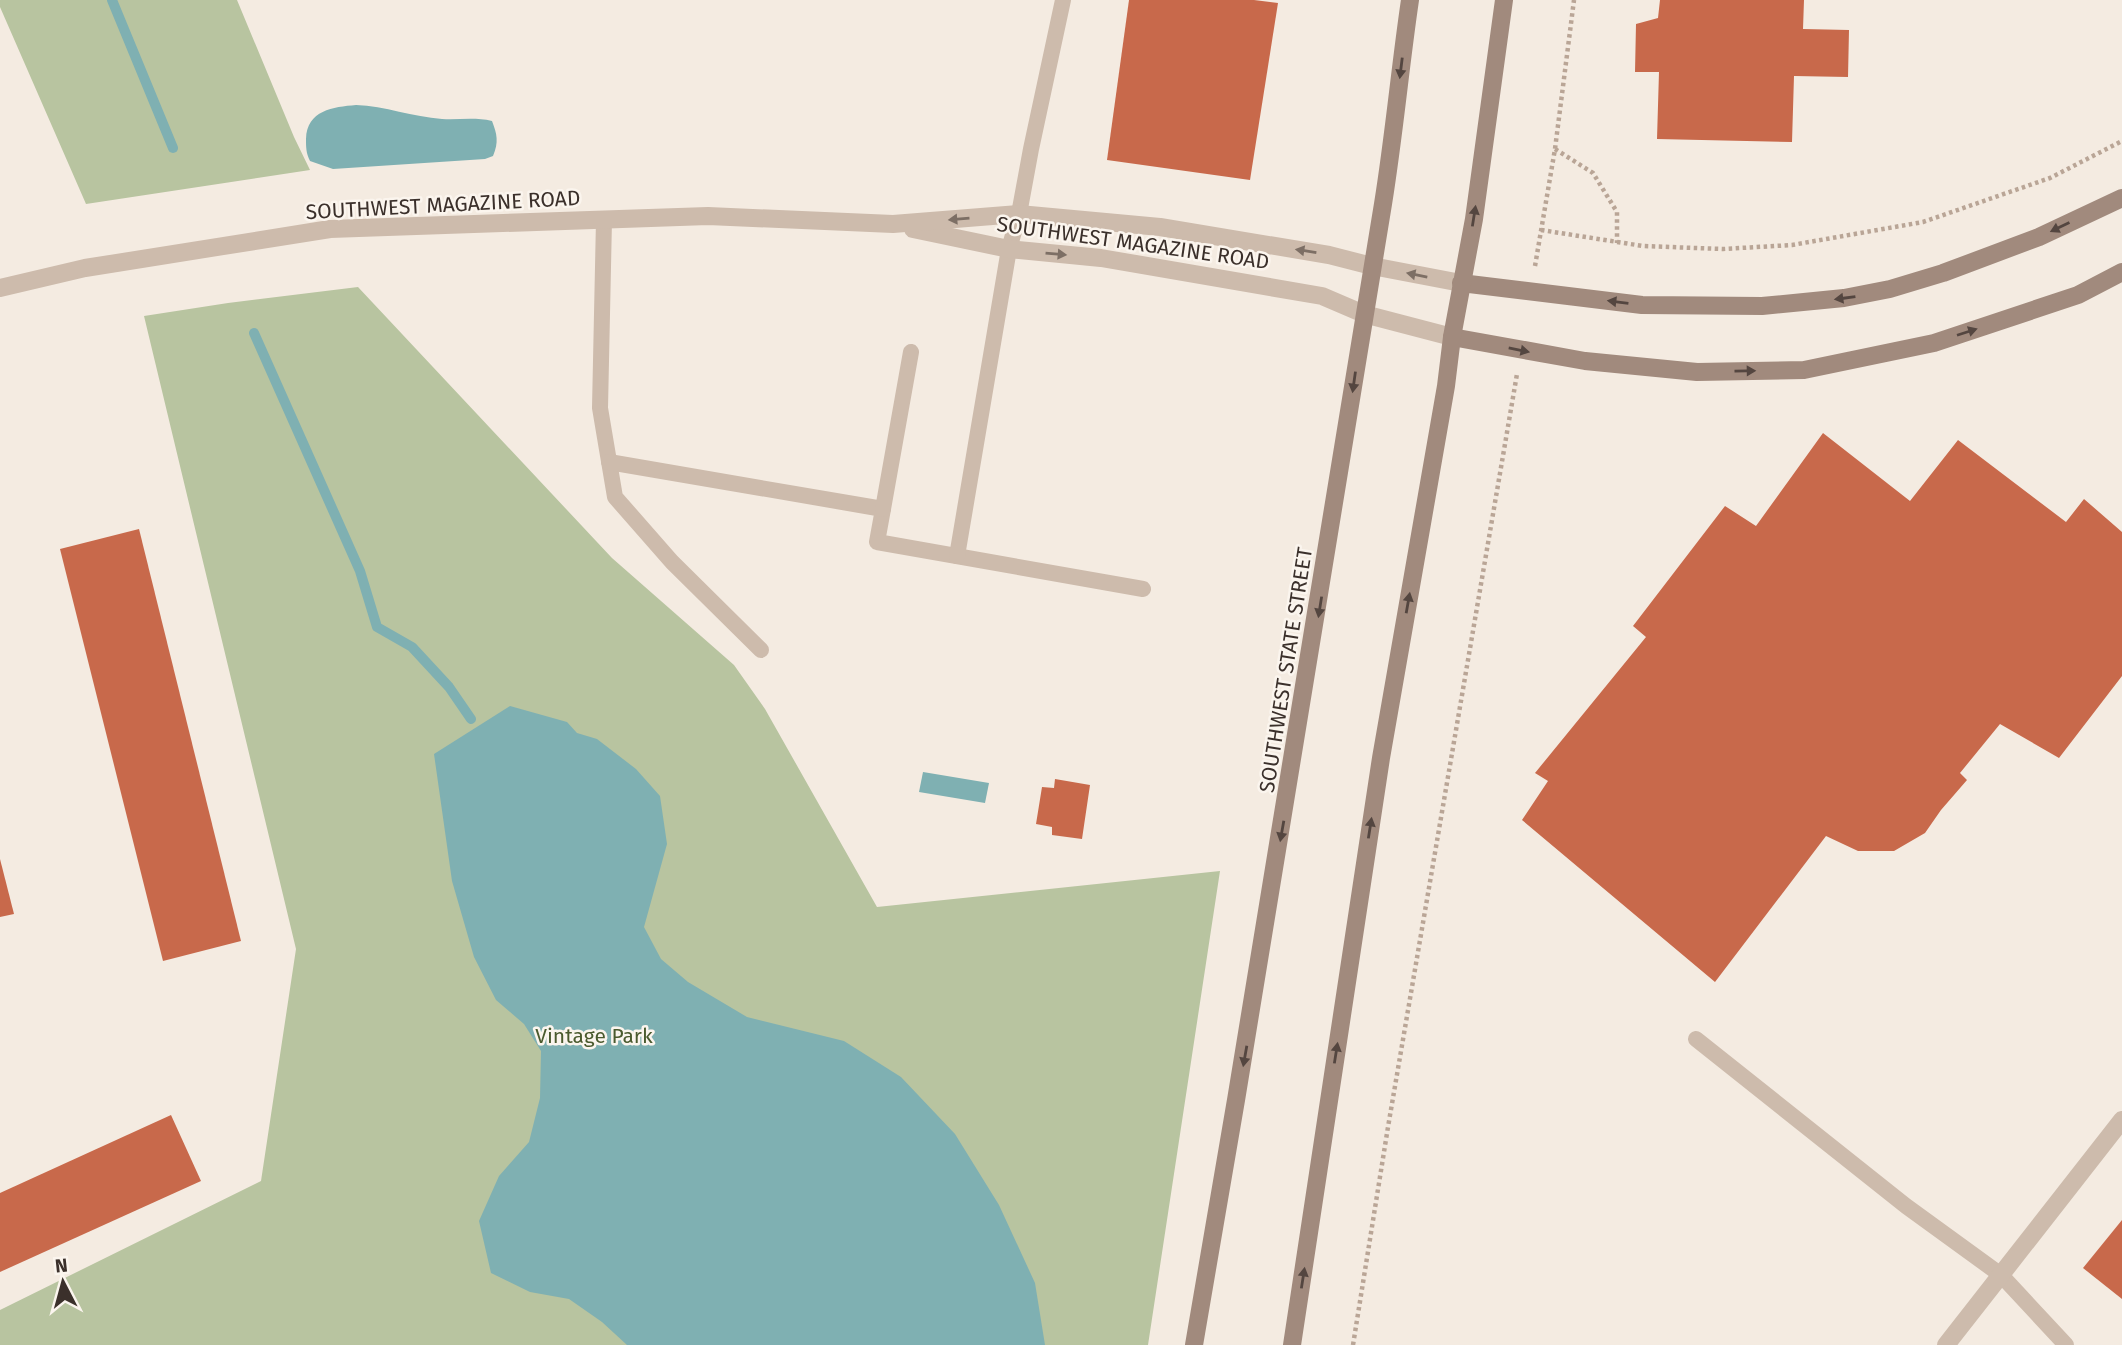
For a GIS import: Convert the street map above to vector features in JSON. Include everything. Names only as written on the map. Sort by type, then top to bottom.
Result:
[{"type":"main road","name":"SOUTHWEST STATE STREET","points":[[1194,1345],[1322,592],[1383,203],[1410,0]]},
{"type":"main road","points":[[1293,1345],[1381,758],[1474,219],[1504,0]]},
{"type":"main road","points":[[1461,283],[1642,305],[1762,306],[1844,298],[1890,289],[1943,273],[2039,237],[2122,198]]},
{"type":"main road","points":[[1452,337],[1585,361],[1697,372],[1804,370],[1934,342],[2078,295],[2122,272]]},
{"type":"street","name":"SOUTHWEST MAGAZINE ROAD","points":[[0,288],[85,268],[330,229],[708,216],[893,224],[1020,214],[1160,227],[1329,255],[1461,283]]},
{"type":"street","name":"SOUTHWEST MAGAZINE ROAD","points":[[893,224],[1009,249],[1101,258],[1322,296],[1364,314],[1452,337]]},
{"type":"street","points":[[1945,1345],[2122,1120]]},
{"type":"lane","points":[[957,556],[1009,249],[1020,214],[1063,0]]},
{"type":"lane","points":[[604,220],[600,408],[615,497],[672,562],[761,650]]},
{"type":"lane","points":[[911,352],[877,542],[1143,589]]},
{"type":"lane","points":[[609,462],[883,509]]},
{"type":"lane","points":[[1696,1039],[1906,1206],[2001,1275],[2066,1345]]},
{"type":"path","points":[[1531,292],[1555,149],[1574,0]]},
{"type":"path","points":[[1541,230],[1617,243],[1723,248],[1792,245],[1910,224],[2050,178],[2122,141]]},
{"type":"path","points":[[1555,149],[1592,173],[1617,212],[1617,243]]},
{"type":"path","points":[[1353,1345],[1521,351]]},
{"type":"green space","points":[[0,0],[237,0],[310,170],[86,204],[0,7]]},
{"type":"green space","name":"Vintage Park","points":[[358,287],[612,558],[734,665],[765,709],[877,907],[1220,871],[1148,1345],[0,1345],[0,1310],[261,1181],[296,949],[144,316]]},
{"type":"water","points":[[356,105],[431,118],[492,121],[497,138],[495,151],[493,156],[485,159],[333,169],[310,161],[306,139],[311,122],[316,116],[330,109]]},
{"type":"water","points":[[510,706],[567,722],[577,733],[597,739],[636,769],[660,796],[667,844],[644,927],[661,959],[688,982],[747,1017],[844,1041],[901,1077],[955,1134],[999,1205],[1035,1283],[1045,1345],[627,1345],[602,1322],[569,1299],[530,1292],[491,1273],[479,1221],[499,1176],[529,1142],[540,1098],[541,1051],[524,1024],[496,1000],[474,957],[452,881],[434,754]]},
{"type":"water","points":[[923,772],[989,783],[985,803],[919,792]]},
{"type":"building","points":[[1129,0],[1254,0],[1278,3],[1250,180],[1107,160]]},
{"type":"building","points":[[1660,0],[1804,0],[1803,29],[1849,30],[1848,77],[1794,76],[1792,142],[1657,139],[1659,72],[1635,72],[1636,24],[1658,18]]},
{"type":"building","points":[[1823,433],[1910,501],[1958,440],[2066,522],[2084,499],[2122,532],[2122,676],[2059,758],[2000,724],[1960,773],[1967,780],[1925,833],[1894,851],[1858,851],[1826,836],[1715,982],[1522,820],[1548,781],[1535,773],[1646,637],[1633,626],[1725,506],[1756,526]]},
{"type":"building","points":[[139,529],[241,941],[163,961],[60,549]]},
{"type":"building","points":[[1055,779],[1090,785],[1082,839],[1052,835],[1052,827],[1036,824],[1042,787],[1054,788]]},
{"type":"building","points":[[0,859],[14,914],[0,917]]},
{"type":"building","points":[[171,1115],[201,1181],[0,1272],[0,1193]]},
{"type":"building","points":[[2122,1220],[2122,1299],[2083,1268]]},
{"type":"waterway","points":[[112,0],[173,148]]},
{"type":"waterway","points":[[254,333],[360,571],[377,627],[412,647],[449,687],[471,719]]}]
